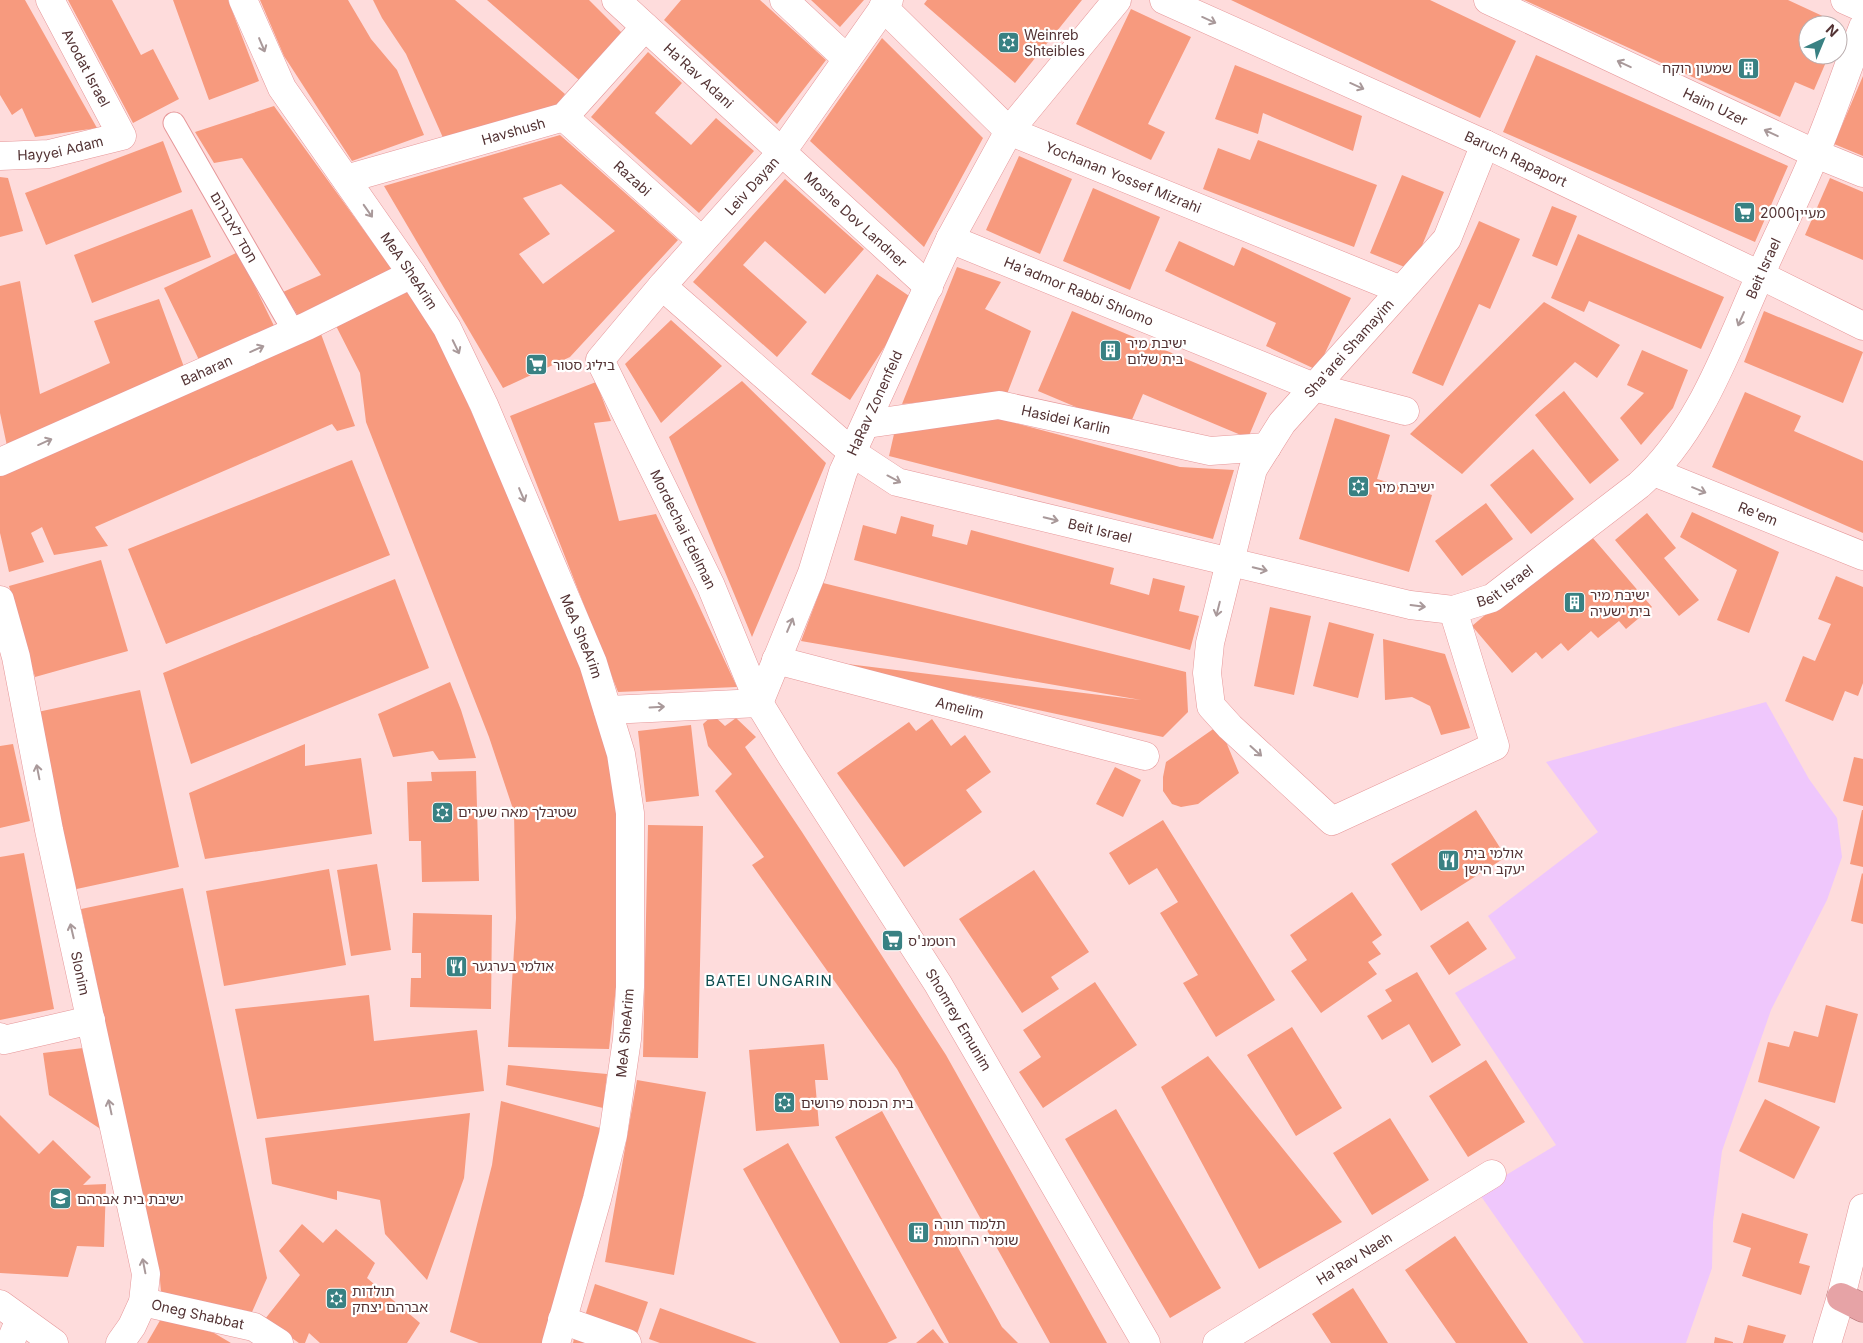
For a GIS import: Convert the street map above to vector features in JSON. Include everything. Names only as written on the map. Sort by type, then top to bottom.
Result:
[{"type":"street","name":"Avodat Israel","points":[[50,0],[122,136]]},
{"type":"street","name":"MeA SheArim","points":[[243,0],[282,88],[412,274],[447,328],[484,405],[593,663],[621,754],[630,813],[630,977],[627,1039],[613,1135],[597,1199],[559,1331]]},
{"type":"street","name":"Ha'Rav Adani","points":[[616,0],[782,153]]},
{"type":"street","points":[[784,0],[847,59]]},
{"type":"street","name":"HaRav Zonenfeld","points":[[759,703],[812,573],[843,472],[867,424],[950,239],[1009,131],[1117,0]]},
{"type":"street","name":"Baruch Rapaport","points":[[1164,0],[1485,144],[1863,326]]},
{"type":"street","name":"Haim Uzer","points":[[1488,0],[1816,154],[1863,173]]},
{"type":"street","points":[[1845,0],[1863,8]]},
{"type":"street","name":"Leiv Dayan","points":[[600,360],[662,286],[782,153],[886,4]]},
{"type":"street","name":"Yochanan Yossef Mizrahi","points":[[886,4],[1009,131],[1401,290]]},
{"type":"street","name":"Beit Israel","points":[[853,453],[897,482],[1410,605],[1453,610],[1492,598],[1654,472],[1696,413],[1723,360],[1816,154],[1863,26]]},
{"type":"street","name":"Havshush","points":[[346,179],[564,117],[645,27]]},
{"type":"street","name":"Razabi","points":[[564,117],[702,241]]},
{"type":"street","name":"חסד לאברהם","points":[[174,123],[294,332]]},
{"type":"street","name":"Hayyei Adam","points":[[0,156],[49,154],[122,136]]},
{"type":"street","name":"Sha'arei Shamayim","points":[[1453,610],[1496,746],[1332,821],[1230,727],[1211,706],[1207,673],[1210,643],[1253,469],[1282,423],[1447,239],[1485,144]]},
{"type":"street","name":"Moshe Dov Landner","points":[[782,153],[929,287]]},
{"type":"street","name":"Ha'admor Rabbi Shlomo","points":[[950,239],[1314,387],[1405,411]]},
{"type":"street","name":"Baharan","points":[[0,462],[294,332],[412,274]]},
{"type":"street","points":[[662,286],[853,453]]},
{"type":"street","name":"Mordechai Edelman","points":[[600,360],[711,586],[759,703]]},
{"type":"street","name":"Hasidei Karlin","points":[[867,424],[998,405],[1210,451],[1267,447]]},
{"type":"street","name":"Re'em","points":[[1654,472],[1863,556]]},
{"type":"street","name":"Slonim","points":[[0,600],[16,657],[49,830],[146,1274],[143,1302],[132,1326],[120,1343]]},
{"type":"street","name":"Amelim","points":[[776,660],[1145,756]]},
{"type":"street","points":[[608,710],[759,703]]},
{"type":"street","name":"Shomrey Emunim","points":[[759,703],[938,984],[1146,1343]]},
{"type":"street","points":[[0,1037],[4,1040],[92,1020]]},
{"type":"street","name":"Ha'Rav Naeh","points":[[1217,1343],[1492,1174]]},
{"type":"street","points":[[1827,1343],[1852,1303],[1863,1208]]},
{"type":"street","name":"Oneg Shabbat","points":[[143,1302],[254,1327],[279,1343]]},
{"type":"street","points":[[10,1322],[54,1343]]},
{"type":"street","points":[[559,1331],[626,1343]]},
{"type":"shaded area","points":[[1766,702],[1809,779],[1837,818],[1842,857],[1827,900],[1771,1010],[1722,1151],[1713,1222],[1712,1268],[1686,1343],[1584,1343],[1478,1192],[1556,1145],[1455,993],[1516,958],[1488,916],[1598,832],[1546,762]]},
{"type":"building","points":[[0,0],[25,0],[97,128],[35,137],[22,108],[12,115],[0,95]]},
{"type":"building","points":[[68,0],[112,0],[141,55],[153,49],[179,99],[133,123]]},
{"type":"building","points":[[173,0],[228,0],[259,81],[209,100]]},
{"type":"building","points":[[260,0],[348,0],[371,39],[397,70],[424,135],[352,161],[284,56]]},
{"type":"building","points":[[373,0],[455,0],[565,94],[553,110],[444,140],[406,54],[382,18]]},
{"type":"building","points":[[487,0],[589,0],[623,34],[579,80]]},
{"type":"building","points":[[681,0],[760,0],[826,60],[777,124],[664,20]]},
{"type":"building","points":[[811,0],[864,0],[840,27]]},
{"type":"building","name":"Weinreb Shteibles","points":[[927,0],[1082,0],[1015,83],[924,4]]},
{"type":"building","points":[[1231,0],[1430,0],[1516,41],[1480,118]]},
{"type":"building","name":"שמעון רוקח","points":[[1524,0],[1788,0],[1820,15],[1798,15],[1798,65],[1825,65],[1814,90],[1795,82],[1780,117]]},
{"type":"building","points":[[1131,9],[1191,37],[1148,124],[1165,132],[1151,160],[1076,124]]},
{"type":"building","points":[[882,38],[983,138],[924,247],[810,141]]},
{"type":"building","points":[[648,52],[682,83],[655,113],[691,145],[716,118],[754,151],[699,213],[591,117]]},
{"type":"building","points":[[1536,55],[1788,166],[1755,242],[1503,132]]},
{"type":"building","points":[[1235,65],[1362,116],[1353,151],[1263,113],[1258,134],[1215,119]]},
{"type":"building","points":[[1863,76],[1863,156],[1834,144]]},
{"type":"building","points":[[274,106],[392,269],[302,322],[283,292],[321,275],[242,158],[214,163],[195,132]]},
{"type":"building","points":[[560,135],[678,240],[570,357],[503,388],[384,186]],"holes":[[[561,184],[615,231],[543,284],[519,254],[550,234],[523,198]]]},
{"type":"building","points":[[1258,140],[1377,185],[1354,247],[1203,189],[1218,148],[1250,160]]},
{"type":"building","points":[[163,141],[182,192],[46,245],[25,193]]},
{"type":"building","points":[[1019,156],[1072,179],[1040,254],[986,230]]},
{"type":"building","points":[[1402,175],[1444,192],[1412,270],[1370,253]]},
{"type":"building","points":[[0,177],[8,178],[23,231],[0,237]]},
{"type":"building","points":[[1830,178],[1863,192],[1863,260],[1805,235]]},
{"type":"building","points":[[785,179],[864,249],[825,294],[765,241],[743,265],[807,322],[777,357],[693,282]]},
{"type":"building","points":[[1093,188],[1160,217],[1130,290],[1063,261]]},
{"type":"building","points":[[1552,206],[1577,216],[1557,266],[1532,256]]},
{"type":"building","points":[[192,209],[211,257],[92,303],[74,255]]},
{"type":"building","points":[[1479,221],[1520,239],[1490,309],[1479,304],[1443,386],[1412,373]]},
{"type":"building","points":[[1578,234],[1724,297],[1701,349],[1589,301],[1584,312],[1551,298]]},
{"type":"building","points":[[1179,241],[1234,266],[1242,247],[1351,298],[1317,370],[1266,346],[1276,323],[1165,271]]},
{"type":"building","points":[[238,252],[275,328],[201,364],[164,288]]},
{"type":"building","points":[[957,267],[1001,282],[985,309],[1031,331],[1007,394],[902,404]]},
{"type":"building","points":[[877,274],[915,300],[850,400],[811,374]]},
{"type":"building","points":[[20,281],[40,394],[110,363],[94,321],[159,299],[184,367],[7,446],[0,413],[0,286]]},
{"type":"building","points":[[407,292],[440,341],[533,551],[592,696],[622,812],[618,970],[609,1049],[508,1047],[516,918],[514,812],[489,737],[366,422],[360,373],[334,322]]},
{"type":"building","points":[[1544,302],[1620,345],[1597,378],[1575,362],[1462,474],[1410,434]]},
{"type":"building","name":"ישיבת מיר בית שלום","points":[[1072,311],[1267,393],[1248,438],[1143,394],[1128,429],[1038,391]]},
{"type":"building","points":[[1764,311],[1863,352],[1843,403],[1744,362]]},
{"type":"building","points":[[671,320],[722,366],[661,423],[625,364]]},
{"type":"building","points":[[321,334],[355,426],[337,431],[332,424],[95,527],[108,546],[54,555],[42,527],[31,533],[44,562],[9,572],[0,533],[0,474]]},
{"type":"building","points":[[1642,350],[1688,370],[1673,408],[1641,445],[1620,418],[1644,393],[1627,385]]},
{"type":"building","points":[[742,381],[826,463],[752,637],[669,437]]},
{"type":"building","points":[[596,382],[611,421],[594,423],[619,521],[656,514],[737,687],[618,692],[510,416]]},
{"type":"building","points":[[1564,391],[1619,460],[1590,484],[1535,415]]},
{"type":"building","points":[[1745,392],[1801,416],[1794,431],[1863,461],[1863,533],[1712,467]]},
{"type":"building","points":[[996,418],[1180,467],[1234,470],[1213,539],[889,456],[894,434]]},
{"type":"building","name":"ישיבת מיר","points":[[1335,418],[1390,435],[1377,479],[1432,495],[1409,572],[1299,539]]},
{"type":"building","points":[[1533,449],[1574,499],[1531,534],[1490,485]]},
{"type":"building","points":[[352,460],[390,555],[166,644],[128,549]]},
{"type":"building","points":[[1486,503],[1513,539],[1462,576],[1435,541]]},
{"type":"building","points":[[1692,512],[1779,552],[1749,633],[1717,620],[1737,570],[1680,537]]},
{"type":"building","points":[[1647,513],[1676,548],[1664,558],[1699,600],[1679,616],[1615,540]]},
{"type":"building","points":[[901,516],[934,525],[932,536],[967,545],[971,530],[1114,568],[1110,584],[1149,595],[1153,578],[1185,586],[1179,611],[1199,616],[1190,650],[854,560],[863,525],[896,534]]},
{"type":"building","name":"ישיבת מיר בית ישעיה","points":[[1586,530],[1652,607],[1626,629],[1619,621],[1598,638],[1591,631],[1568,651],[1561,643],[1542,659],[1536,652],[1512,673],[1472,626]]},
{"type":"building","points":[[101,560],[128,651],[35,677],[9,586]]},
{"type":"building","points":[[1836,576],[1863,587],[1863,683],[1858,696],[1845,691],[1833,721],[1785,701],[1803,656],[1815,661],[1831,624],[1818,619]]},
{"type":"building","points":[[395,579],[429,668],[191,764],[163,673]]},
{"type":"building","points":[[823,583],[1186,672],[1188,712],[1163,737],[811,661],[1141,700],[801,641]]},
{"type":"building","points":[[1270,607],[1311,616],[1294,695],[1254,686]]},
{"type":"building","points":[[1329,622],[1374,634],[1358,698],[1313,686]]},
{"type":"building","points":[[1383,639],[1445,654],[1470,728],[1441,735],[1430,706],[1412,697],[1385,700]]},
{"type":"building","points":[[450,682],[476,758],[439,760],[433,751],[393,757],[378,714]]},
{"type":"building","points":[[140,690],[179,867],[72,890],[33,713]]},
{"type":"building","points":[[713,715],[725,726],[736,718],[756,737],[745,747],[946,1055],[1107,1343],[1050,1343],[897,1069],[752,865],[764,857],[715,791],[732,774],[708,746],[703,724]]},
{"type":"building","points":[[932,719],[951,746],[965,735],[991,772],[966,790],[982,812],[904,867],[837,773],[909,722],[916,731]]},
{"type":"building","points":[[691,725],[699,796],[646,802],[638,731]]},
{"type":"building","points":[[1219,725],[1239,773],[1198,804],[1181,807],[1172,804],[1163,791],[1166,762]]},
{"type":"building","points":[[13,744],[30,821],[0,828],[0,746]]},
{"type":"building","points":[[305,744],[305,766],[361,758],[372,834],[205,859],[189,793]]},
{"type":"building","points":[[1854,757],[1863,759],[1863,806],[1843,801]]},
{"type":"building","points":[[1115,767],[1141,780],[1123,817],[1096,804]]},
{"type":"building","name":"שטיבלך מאה שערים","points":[[476,771],[479,881],[422,882],[421,841],[409,841],[407,782],[432,781],[431,772]]},
{"type":"building","name":"אולמי בית יעקב הישן","points":[[1476,810],[1506,857],[1421,911],[1391,864]]},
{"type":"building","points":[[1863,810],[1863,867],[1850,864]]},
{"type":"building","points":[[1163,820],[1275,1000],[1216,1037],[1183,983],[1198,975],[1160,913],[1178,902],[1157,868],[1129,885],[1109,853]]},
{"type":"building","points":[[648,825],[703,826],[698,1058],[643,1057]]},
{"type":"building","points":[[24,853],[54,1009],[0,1020],[0,857]]},
{"type":"building","points":[[377,864],[391,950],[351,956],[337,870]]},
{"type":"building","points":[[329,869],[346,965],[224,986],[206,891]]},
{"type":"building","points":[[1034,870],[1089,952],[1051,977],[1059,989],[1022,1013],[959,919]]},
{"type":"building","points":[[1863,874],[1863,924],[1851,921]]},
{"type":"building","points":[[183,888],[267,1278],[252,1312],[161,1292],[81,909]]},
{"type":"building","points":[[1352,892],[1382,935],[1372,942],[1381,954],[1368,962],[1377,974],[1321,1013],[1291,971],[1307,960],[1290,935]]},
{"type":"building","name":"אולמי בערגער","points":[[413,913],[492,915],[491,1009],[410,1007],[411,978],[421,978],[421,953],[412,953]]},
{"type":"building","points":[[1468,921],[1487,949],[1449,975],[1430,946]]},
{"type":"building","points":[[1417,972],[1461,1045],[1432,1063],[1409,1024],[1382,1040],[1367,1016],[1392,1001],[1385,990]]},
{"type":"building","points":[[1095,982],[1137,1045],[1043,1108],[1019,1072],[1041,1057],[1023,1030]]},
{"type":"building","points":[[369,995],[374,1041],[477,1030],[484,1091],[257,1119],[235,1009]]},
{"type":"building","points":[[1826,1005],[1858,1014],[1835,1103],[1758,1082],[1768,1042],[1789,1047],[1794,1031],[1818,1037]]},
{"type":"building","points":[[1292,1027],[1342,1108],[1296,1136],[1247,1055]]},
{"type":"building","name":"בית הכנסת פרושים","points":[[824,1044],[828,1080],[815,1080],[819,1126],[756,1131],[749,1050]]},
{"type":"building","points":[[83,1048],[102,1130],[49,1095],[43,1053]]},
{"type":"building","points":[[1208,1056],[1342,1222],[1259,1269],[1161,1087]]},
{"type":"building","points":[[1486,1060],[1525,1122],[1468,1157],[1429,1096]]},
{"type":"building","points":[[508,1065],[607,1074],[603,1108],[506,1085]]},
{"type":"building","points":[[637,1080],[706,1092],[674,1275],[605,1262]]},
{"type":"building","points":[[1765,1099],[1820,1127],[1794,1179],[1739,1151]]},
{"type":"building","points":[[501,1101],[604,1129],[545,1343],[479,1343],[450,1332],[492,1165]]},
{"type":"building","points":[[1116,1109],[1221,1288],[1170,1318],[1065,1139]]},
{"type":"building","name":"תלמוד תורה שומרי החומות","points":[[882,1111],[1002,1327],[1018,1343],[949,1343],[835,1137]]},
{"type":"building","points":[[470,1113],[464,1178],[427,1280],[385,1234],[380,1200],[337,1191],[337,1200],[272,1184],[265,1138]]},
{"type":"building","points":[[0,1115],[39,1154],[53,1140],[91,1177],[83,1185],[106,1184],[104,1247],[77,1246],[68,1277],[0,1273]]},
{"type":"building","points":[[1390,1118],[1429,1180],[1372,1215],[1333,1153]]},
{"type":"building","points":[[788,1143],[897,1338],[887,1343],[840,1343],[743,1169]]},
{"type":"building","points":[[1742,1213],[1808,1234],[1799,1263],[1810,1266],[1801,1295],[1742,1276],[1751,1248],[1733,1242]]},
{"type":"building","name":"תולדות אברהם יצחק","points":[[302,1224],[323,1243],[336,1229],[375,1263],[367,1278],[420,1323],[407,1343],[320,1343],[309,1333],[305,1343],[299,1343],[265,1319],[300,1275],[279,1251]]},
{"type":"building","points":[[1455,1236],[1528,1343],[1456,1343],[1405,1270]]},
{"type":"building","points":[[595,1284],[648,1302],[637,1334],[585,1316]]},
{"type":"building","points":[[1353,1288],[1388,1343],[1331,1343],[1312,1314]]},
{"type":"building","points":[[660,1308],[757,1343],[660,1343],[649,1339]]},
{"type":"building","points":[[162,1317],[214,1333],[231,1343],[147,1343]]},
{"type":"building","points":[[1748,1325],[1786,1335],[1783,1343],[1743,1343]]},
{"type":"building","points":[[933,1329],[944,1343],[916,1343]]},
{"type":"building","points":[[575,1334],[598,1343],[573,1343]]},
{"type":"building","points":[[1715,1337],[1733,1342],[1733,1343],[1714,1343]]},
{"type":"place","name":"Weinreb Shteibles","points":[[1008,43]]},
{"type":"place","name":"שמעון רוקח","points":[[1748,68]]},
{"type":"place","name":"מעיין2000","points":[[1744,213]]},
{"type":"place","name":"ישיבת מיר בית שלום","points":[[1111,351]]},
{"type":"place","name":"ביליג סטור","points":[[537,365]]},
{"type":"place","name":"ישיבת מיר","points":[[1359,487]]},
{"type":"place","name":"ישיבת מיר בית ישעיה","points":[[1574,603]]},
{"type":"place","name":"שטיבלך מאה שערים","points":[[442,812]]},
{"type":"place","name":"אולמי בית יעקב הישן","points":[[1448,861]]},
{"type":"place","name":"רוטמנ'ס","points":[[892,941]]},
{"type":"place","name":"אולמי בערגער","points":[[456,966]]},
{"type":"place","name":"בית הכנסת פרושים","points":[[785,1103]]},
{"type":"place","name":"ישיבת בית אברהם","points":[[61,1199]]},
{"type":"place","name":"תלמוד תורה שומרי החומות","points":[[918,1232]]},
{"type":"place","name":"תולדות אברהם יצחק","points":[[336,1299]]},
{"type":"district","name":"BATEI UNGARIN","points":[[769,981]]}]
